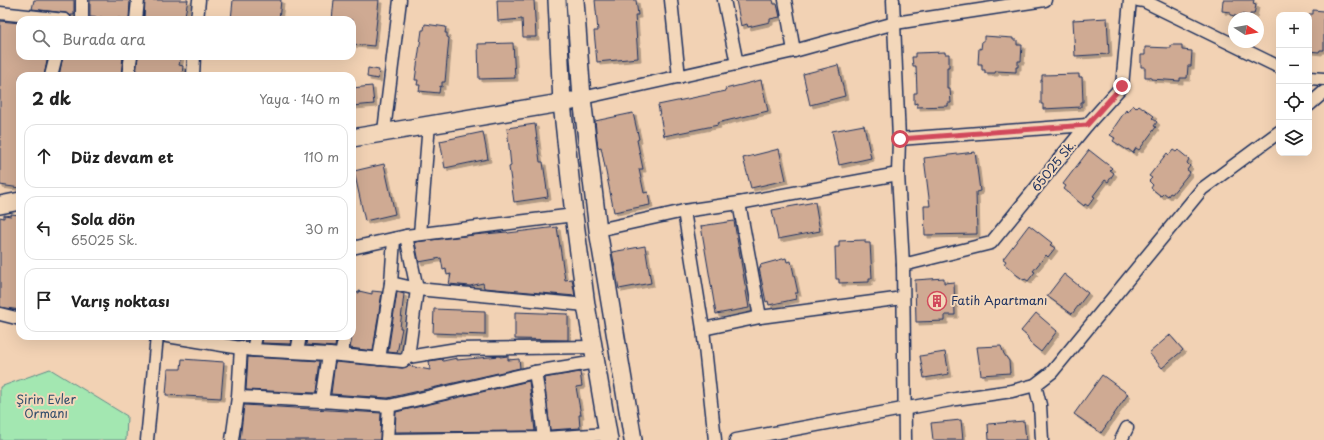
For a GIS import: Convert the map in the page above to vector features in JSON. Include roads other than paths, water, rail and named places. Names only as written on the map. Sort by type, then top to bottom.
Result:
[{"type":"main road","points":[[557,0],[562,103],[574,215],[586,305],[609,437]]},
{"type":"main road","points":[[575,0],[582,98],[598,230],[633,440]]},
{"type":"main road","points":[[356,137],[384,131],[562,103],[582,98]]},
{"type":"main road","points":[[0,205],[16,202]]},
{"type":"street","points":[[82,0],[82,16]]},
{"type":"street","points":[[136,16],[138,0]]},
{"type":"street","points":[[197,16],[199,0]]},
{"type":"street","points":[[384,131],[400,0]]},
{"type":"street","points":[[671,0],[679,77]]},
{"type":"street","points":[[724,0],[736,64]]},
{"type":"street","points":[[785,0],[794,51]]},
{"type":"street","points":[[894,0],[900,139],[898,174],[903,265],[905,440]]},
{"type":"street","points":[[582,98],[794,51],[895,23],[1044,0]]},
{"type":"street","name":"65025 Sk.","points":[[903,265],[991,243],[1087,125],[1122,86],[1130,0]]},
{"type":"street","points":[[1138,0],[1144,1],[1276,66]]},
{"type":"street","points":[[0,13],[28,16]]},
{"type":"street","points":[[52,72],[55,60]]},
{"type":"street","points":[[129,72],[130,60]]},
{"type":"street","points":[[193,72],[194,60]]},
{"type":"street","points":[[1312,78],[1324,79]]},
{"type":"street","points":[[1312,102],[1324,92]]},
{"type":"street","points":[[420,234],[429,124]]},
{"type":"street","points":[[900,139],[1087,125]]},
{"type":"street","points":[[736,440],[956,399],[1012,391],[1036,385],[1052,372],[1202,190],[1276,134]]},
{"type":"street","points":[[598,230],[684,211],[739,204],[898,174]]},
{"type":"street","points":[[739,204],[760,317]]},
{"type":"street","points":[[684,211],[703,329],[715,440]]},
{"type":"street","points":[[356,250],[406,236],[574,215]]},
{"type":"street","points":[[406,236],[417,289],[408,357]]},
{"type":"street","points":[[379,359],[390,283],[394,239]]},
{"type":"street","points":[[390,283],[417,289],[586,305]]},
{"type":"street","points":[[703,329],[760,317],[903,298]]},
{"type":"street","points":[[0,314],[16,318]]},
{"type":"street","points":[[147,440],[157,340]]},
{"type":"street","points":[[191,340],[253,350],[329,354],[403,361],[408,357],[457,349],[594,354]]},
{"type":"street","points":[[253,350],[255,340]]},
{"type":"street","points":[[298,352],[300,340]]},
{"type":"street","points":[[341,355],[344,340]]},
{"type":"street","points":[[232,440],[238,397],[241,347]]},
{"type":"street","points":[[322,401],[329,354]]},
{"type":"street","points":[[238,397],[389,406],[534,372],[594,354]]},
{"type":"street","points":[[534,372],[544,439]]},
{"type":"street","points":[[1036,385],[1040,405],[1042,440]]},
{"type":"street","points":[[389,406],[387,440],[609,437]]},
{"type":"street","points":[[1121,440],[1127,428]]},
{"type":"place","name":"Fatih Apartmanı","points":[[937,301]]},
{"type":"park label","name":"Şirin Evler Ormanı","points":[[46,407]]}]
